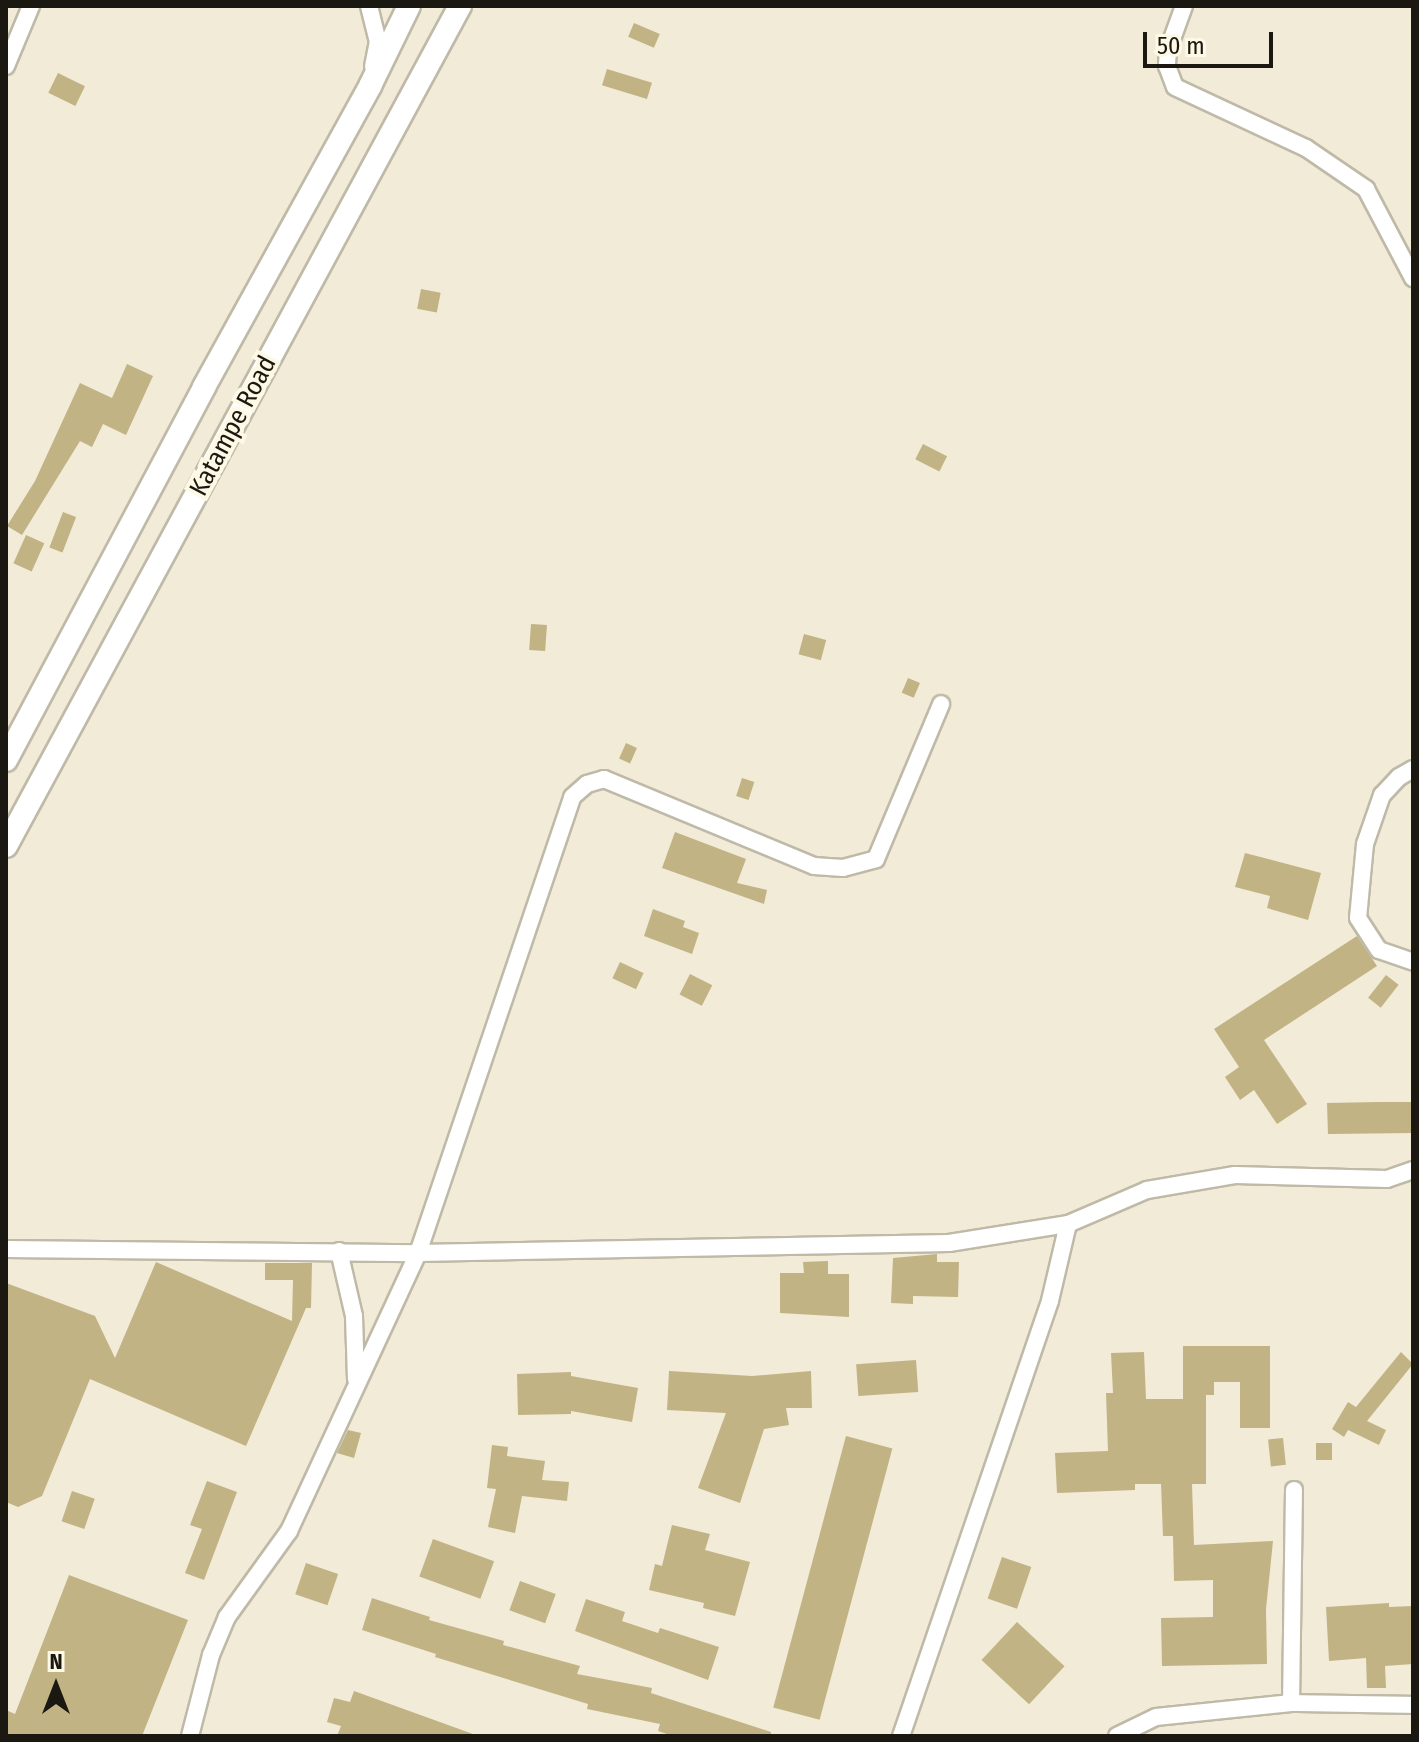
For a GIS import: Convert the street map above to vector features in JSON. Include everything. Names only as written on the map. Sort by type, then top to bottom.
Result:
[{"type":"main road","name":"Katampe Road","points":[[6,760],[204,387],[370,86],[409,6]]},
{"type":"main road","name":"Katampe Road","points":[[6,846],[460,6]]},
{"type":"street","points":[[6,66],[31,6]]},
{"type":"street","points":[[369,6],[378,41],[370,86]]},
{"type":"street","points":[[1184,6],[1168,50],[1167,66],[1175,87],[1306,148],[1366,189],[1413,278]]},
{"type":"street","points":[[190,1736],[211,1655],[227,1617],[289,1531],[418,1253],[572,797],[587,784],[604,779],[814,866],[843,868],[876,859],[941,704]]},
{"type":"street","points":[[1413,769],[1399,777],[1382,795],[1365,844],[1358,918],[1379,950],[1413,962]]},
{"type":"street","points":[[6,1249],[418,1253],[949,1243],[1068,1224],[1147,1190],[1235,1175],[1387,1179],[1413,1170]]},
{"type":"street","points":[[901,1736],[1050,1301],[1068,1224]]},
{"type":"street","points":[[339,1251],[354,1316],[357,1385]]},
{"type":"street","points":[[1291,1703],[1294,1490]]},
{"type":"street","points":[[1117,1736],[1156,1717],[1291,1703],[1413,1705]]},
{"type":"building","points":[[634,23],[660,34],[654,48],[628,37]]},
{"type":"building","points":[[607,69],[652,83],[647,99],[602,85]]},
{"type":"building","points":[[58,73],[85,86],[75,106],[48,93]]},
{"type":"building","points":[[421,289],[441,293],[437,312],[417,309]]},
{"type":"building","points":[[127,364],[153,376],[126,435],[103,424],[92,447],[80,441],[22,535],[7,526],[35,481],[80,383],[112,398]]},
{"type":"building","points":[[923,444],[947,456],[939,471],[915,459]]},
{"type":"building","points":[[63,512],[76,517],[62,552],[49,547]]},
{"type":"building","points":[[26,535],[44,543],[32,571],[13,563]]},
{"type":"building","points":[[531,624],[547,625],[545,651],[529,650]]},
{"type":"building","points":[[804,634],[826,640],[821,660],[799,654]]},
{"type":"building","points":[[908,678],[920,683],[914,698],[902,693]]},
{"type":"building","points":[[626,743],[637,748],[630,763],[619,759]]},
{"type":"building","points":[[742,778],[754,782],[748,800],[736,796]]},
{"type":"building","points":[[675,832],[746,859],[737,883],[767,890],[764,904],[662,868]]},
{"type":"building","points":[[1245,853],[1321,873],[1308,920],[1267,908],[1270,896],[1235,887]]},
{"type":"building","points":[[653,909],[685,921],[683,927],[699,933],[692,954],[644,936]]},
{"type":"building","points":[[1357,936],[1377,966],[1264,1040],[1307,1104],[1277,1124],[1254,1090],[1240,1100],[1225,1077],[1239,1067],[1214,1029]]},
{"type":"building","points":[[620,962],[644,973],[636,989],[612,978]]},
{"type":"building","points":[[690,974],[712,985],[702,1006],[680,994]]},
{"type":"building","points":[[1386,975],[1399,985],[1381,1008],[1368,998]]},
{"type":"building","points":[[1413,1102],[1413,1133],[1328,1134],[1327,1103]]},
{"type":"building","points":[[937,1254],[937,1262],[959,1262],[958,1297],[913,1296],[913,1304],[891,1303],[893,1258]]},
{"type":"building","points":[[828,1261],[828,1274],[849,1274],[849,1317],[780,1313],[780,1273],[804,1273],[803,1262]]},
{"type":"building","points":[[156,1262],[292,1321],[293,1280],[265,1280],[265,1263],[312,1263],[311,1308],[306,1308],[246,1446],[90,1379],[42,1496],[18,1507],[6,1502],[6,1283],[95,1316],[115,1358]]},
{"type":"building","points":[[1183,1346],[1270,1346],[1270,1428],[1240,1428],[1240,1382],[1214,1382],[1214,1395],[1206,1395],[1206,1484],[1192,1484],[1194,1545],[1273,1541],[1266,1609],[1267,1664],[1162,1666],[1161,1618],[1213,1617],[1213,1580],[1174,1581],[1173,1536],[1163,1536],[1161,1484],[1135,1484],[1135,1490],[1057,1493],[1055,1453],[1108,1451],[1106,1393],[1113,1393],[1111,1353],[1144,1352],[1146,1399],[1183,1399]]},
{"type":"building","points":[[1401,1352],[1413,1364],[1367,1421],[1386,1430],[1379,1445],[1348,1430],[1344,1437],[1332,1429],[1348,1402],[1356,1407]]},
{"type":"building","points":[[916,1360],[918,1392],[858,1396],[856,1364]]},
{"type":"building","points":[[669,1371],[752,1376],[811,1371],[812,1408],[786,1408],[789,1425],[764,1429],[740,1503],[698,1488],[726,1413],[667,1410]]},
{"type":"building","points":[[571,1372],[571,1376],[638,1388],[632,1422],[571,1411],[571,1414],[518,1415],[517,1374]]},
{"type":"building","points":[[348,1430],[361,1433],[354,1458],[337,1453]]},
{"type":"building","points":[[846,1436],[892,1448],[820,1720],[773,1707]]},
{"type":"building","points":[[1283,1438],[1286,1465],[1271,1466],[1268,1440]]},
{"type":"building","points":[[1316,1443],[1332,1443],[1332,1460],[1316,1460]]},
{"type":"building","points":[[492,1445],[508,1447],[507,1456],[545,1461],[542,1480],[569,1482],[567,1501],[522,1496],[515,1533],[488,1527],[496,1489],[487,1488]]},
{"type":"building","points":[[207,1481],[237,1492],[204,1580],[185,1573],[202,1529],[190,1525]]},
{"type":"building","points":[[72,1491],[95,1499],[84,1529],[62,1521]]},
{"type":"building","points":[[672,1525],[710,1534],[705,1550],[750,1562],[735,1616],[703,1608],[704,1603],[649,1590],[655,1564],[662,1566]]},
{"type":"building","points":[[433,1539],[494,1561],[480,1599],[419,1577]]},
{"type":"building","points":[[1002,1557],[1031,1567],[1017,1609],[988,1599]]},
{"type":"building","points":[[306,1563],[338,1574],[327,1605],[295,1594]]},
{"type":"building","points":[[69,1575],[188,1620],[142,1736],[6,1736],[6,1710],[15,1714]]},
{"type":"building","points":[[520,1581],[556,1594],[545,1623],[509,1610]]},
{"type":"building","points":[[372,1598],[430,1617],[429,1620],[504,1641],[503,1645],[580,1666],[577,1674],[652,1688],[651,1693],[771,1732],[771,1736],[673,1736],[658,1731],[660,1724],[587,1709],[588,1704],[435,1657],[436,1654],[362,1630]]},
{"type":"building","points":[[586,1599],[625,1612],[622,1621],[658,1633],[660,1628],[719,1647],[708,1680],[575,1631]]},
{"type":"building","points":[[1389,1603],[1389,1607],[1413,1606],[1413,1664],[1385,1666],[1386,1688],[1367,1688],[1366,1658],[1329,1661],[1326,1607]]},
{"type":"building","points":[[1017,1622],[1065,1666],[1029,1704],[982,1660]]},
{"type":"building","points":[[354,1691],[473,1734],[337,1736],[341,1726],[327,1722],[334,1698],[350,1702]]}]
